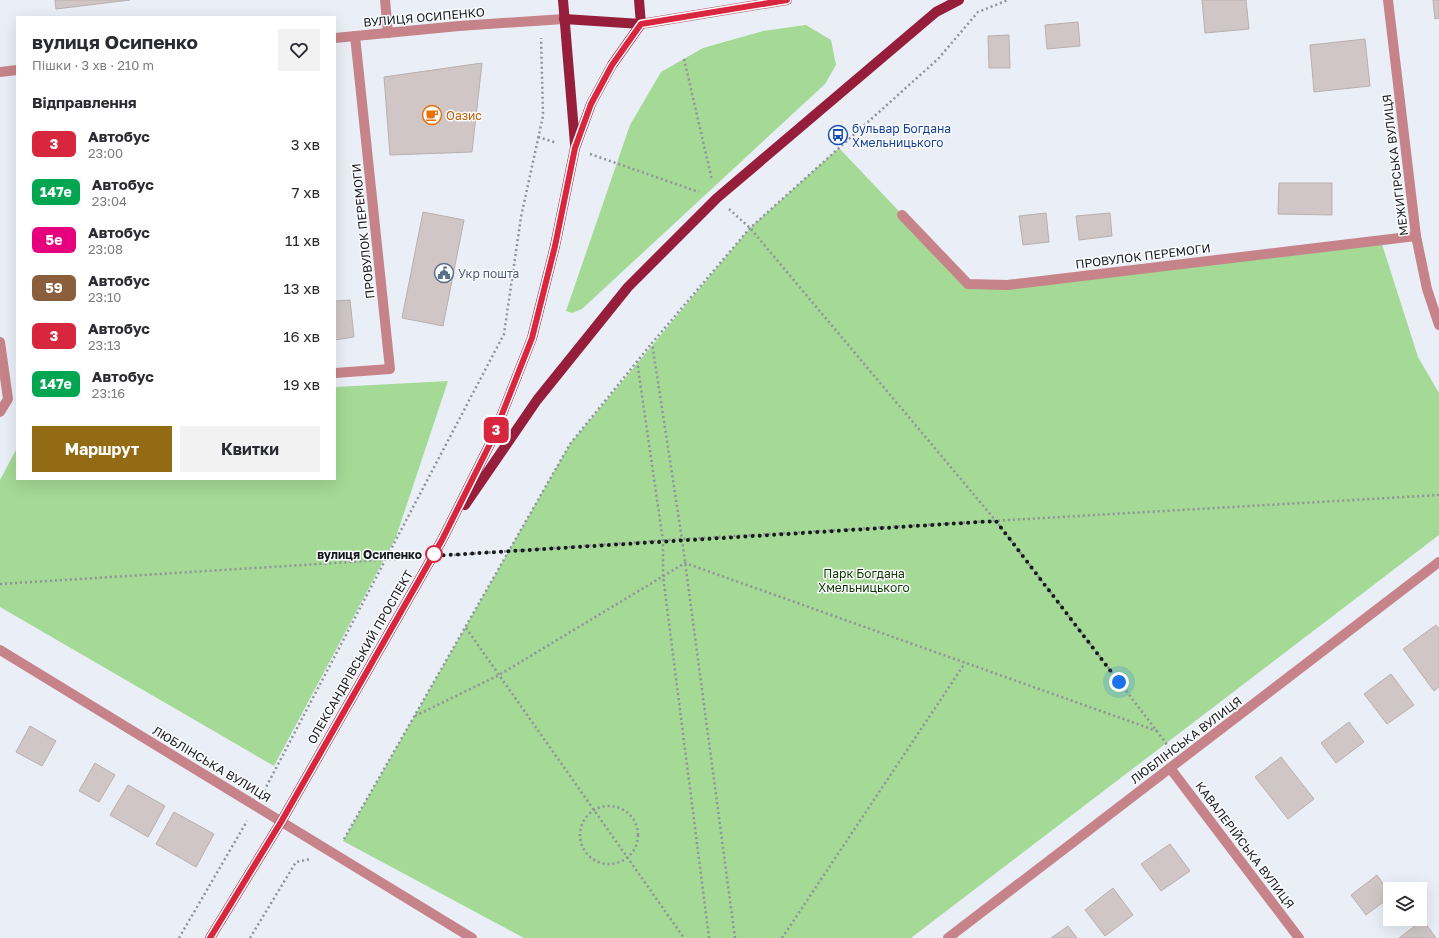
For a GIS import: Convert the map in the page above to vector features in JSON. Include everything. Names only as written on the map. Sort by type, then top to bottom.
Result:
[{"type":"main road","points":[[563,0],[564,19],[641,24],[787,0]]},
{"type":"main road","points":[[639,0],[641,24]]},
{"type":"main road","points":[[442,540],[537,400],[628,287],[717,198],[936,12],[959,0]]},
{"type":"main road","name":"ОЛЕКСАНДРІВСЬКИЙ ПРОСПЕКТ","points":[[564,19],[575,148]]},
{"type":"main road","name":"ОЛЕКСАНДРІВСЬКИЙ ПРОСПЕКТ","points":[[210,938],[281,822],[442,540],[491,442],[532,338],[555,246],[575,148],[591,104],[612,65],[641,24]]},
{"type":"street","points":[[385,0],[388,33]]},
{"type":"street","name":"МЕЖИГІРСЬКА ВУЛИЦЯ","points":[[1388,0],[1416,236],[1427,289],[1439,324]]},
{"type":"street","name":"ВУЛИЦЯ ОСИПЕНКО","points":[[336,38],[564,19]]},
{"type":"street","name":"ПРОВУЛОК ПЕРЕМОГИ","points":[[336,373],[390,369],[355,36]]},
{"type":"street","points":[[0,72],[16,70]]},
{"type":"street","name":"ПРОВУЛОК ПЕРЕМОГИ","points":[[902,215],[968,284],[1008,285],[1416,236]]},
{"type":"street","points":[[0,342],[12,398],[0,412]]},
{"type":"street","name":"ЛЮБЛІНСЬКА ВУЛИЦЯ","points":[[948,938],[1439,562]]},
{"type":"street","name":"ЛЮБЛІНСЬКА ВУЛИЦЯ","points":[[0,650],[472,938]]},
{"type":"street","name":"КАВАЛЕРІЙСЬКА ВУЛИЦЯ","points":[[1170,768],[1299,938]]},
{"type":"path","points":[[250,938],[296,862],[335,855],[570,444],[637,361],[750,228],[938,59],[978,12],[1008,0]]},
{"type":"path","points":[[179,938],[256,807],[384,560],[504,334],[521,217],[543,116],[540,20]]},
{"type":"path","points":[[684,59],[717,198]]},
{"type":"path","points":[[575,148],[717,198],[750,228],[996,521],[1166,744],[1170,768]]},
{"type":"path","points":[[652,343],[682,539],[735,938]]},
{"type":"path","points":[[637,361],[663,541],[663,576],[709,938]]},
{"type":"path","points":[[0,584],[384,560],[682,539],[1439,495]]},
{"type":"path","points":[[685,563],[1156,731]]},
{"type":"path","points":[[415,716],[499,675],[685,563]]},
{"type":"path","points":[[466,628],[684,938]]},
{"type":"path","points":[[782,938],[966,663]]},
{"type":"path","points":[[605,806],[615,806],[629,813],[635,821],[638,830],[638,841],[634,850],[627,858],[612,864],[605,864],[595,861],[583,848],[580,837],[581,826],[585,817],[594,810],[605,806]]},
{"type":"green space","points":[[806,25],[831,40],[836,65],[825,84],[582,309],[572,313],[566,311],[630,125],[661,72],[703,48],[763,31]]},
{"type":"green space","name":"Парк Богдана Хмельницького","points":[[839,148],[968,284],[1381,241],[1418,357],[1439,393],[1439,535],[911,938],[524,938],[343,841],[570,444],[750,228]]},
{"type":"green space","points":[[448,381],[396,537],[274,766],[0,607],[0,480],[16,450],[16,480],[336,480],[336,387]]},
{"type":"building","points":[[55,0],[130,0],[56,9]]},
{"type":"building","points":[[1202,0],[1246,0],[1249,29],[1205,33]]},
{"type":"building","points":[[1433,0],[1439,0],[1439,18],[1435,19]]},
{"type":"building","points":[[1078,22],[1080,46],[1047,49],[1045,25]]},
{"type":"building","points":[[1009,35],[1010,68],[989,68],[988,36]]},
{"type":"building","points":[[1365,39],[1370,86],[1314,92],[1310,45]]},
{"type":"building","name":"Оазис","points":[[482,63],[472,152],[390,155],[384,77]]},
{"type":"building","points":[[1279,183],[1332,183],[1332,215],[1278,214]]},
{"type":"building","name":"Укр пошта","points":[[423,212],[464,220],[443,326],[402,318]]},
{"type":"building","points":[[1046,213],[1049,242],[1023,245],[1019,216]]},
{"type":"building","points":[[1110,213],[1112,236],[1079,240],[1076,216]]},
{"type":"building","points":[[350,300],[354,337],[336,340],[336,301]]},
{"type":"building","points":[[1436,625],[1439,629],[1439,687],[1434,691],[1403,649]]},
{"type":"building","points":[[1391,674],[1414,705],[1387,724],[1364,694]]},
{"type":"building","points":[[1349,722],[1364,742],[1336,763],[1321,743]]},
{"type":"building","points":[[30,726],[56,741],[42,766],[16,752]]},
{"type":"building","points":[[1281,757],[1314,799],[1288,819],[1255,777]]},
{"type":"building","points":[[95,763],[115,775],[99,802],[79,791]]},
{"type":"building","points":[[128,785],[165,806],[148,837],[110,815]]},
{"type":"building","points":[[174,812],[214,834],[196,867],[156,844]]},
{"type":"building","points":[[1170,844],[1190,871],[1161,891],[1141,864]]},
{"type":"building","points":[[1377,875],[1383,883],[1383,902],[1366,915],[1351,895]]},
{"type":"building","points":[[1113,888],[1133,915],[1105,936],[1085,910]]},
{"type":"building","points":[[1068,926],[1077,938],[1051,938]]},
{"type":"building","points":[[1415,926],[1427,926],[1436,938],[1399,938]]},
{"type":"bus line","name":"3","points":[[210,938],[281,822],[442,540],[491,442],[532,338],[555,246],[575,148],[591,104],[612,65],[641,24],[787,0]]},
{"type":"place","name":"Оазис","points":[[432,115]]},
{"type":"place","name":"бульвар Богдана Хмельницького","points":[[838,135]]},
{"type":"place","name":"Укр пошта","points":[[444,273]]},
{"type":"place","name":"вулиця Осипенко","points":[[434,554]]},
{"type":"route","points":[[434,554],[432,556],[996,521],[1119,682]]}]
